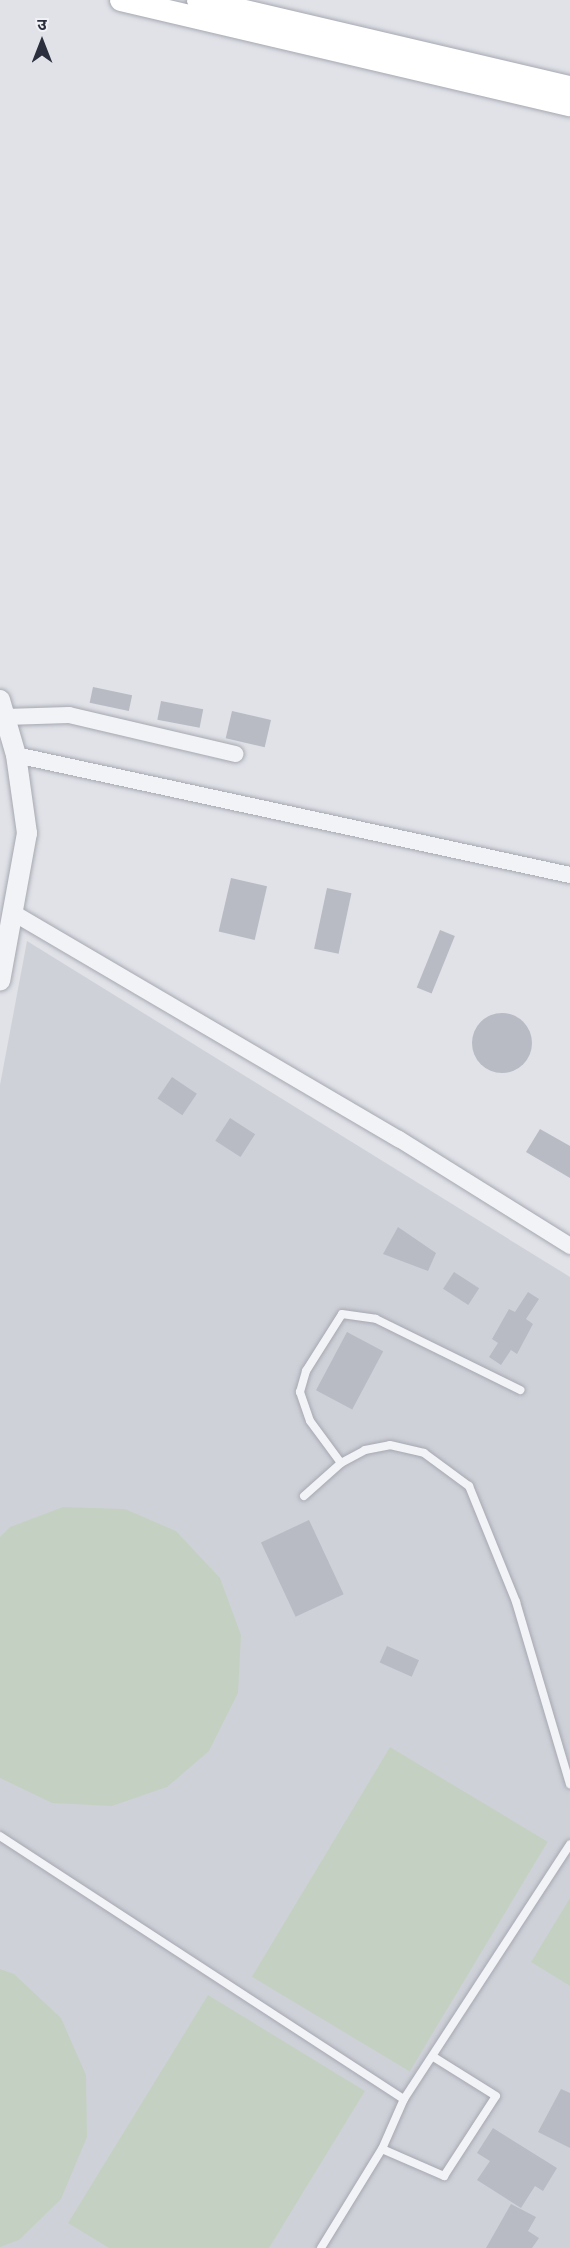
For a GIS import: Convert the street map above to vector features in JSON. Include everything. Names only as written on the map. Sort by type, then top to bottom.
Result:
[{"type":"main road","points":[[121,0],[570,105]]},
{"type":"main road","points":[[198,0],[570,87]]},
{"type":"street","points":[[0,981],[15,914],[27,834],[16,755],[2,709],[69,715],[235,754]]},
{"type":"street","points":[[16,755],[570,875]]},
{"type":"street","points":[[15,914],[399,1138],[570,1246]]},
{"type":"lane","points":[[341,1463],[310,1421],[300,1392],[306,1371],[342,1314],[376,1319],[520,1390]]},
{"type":"lane","points":[[304,1496],[341,1463],[365,1450],[402,1446],[446,1464],[470,1486],[516,1602],[570,1784]]},
{"type":"lane","points":[[0,1836],[404,2099]]},
{"type":"lane","points":[[321,2248],[382,2149],[404,2099],[570,1844]]},
{"type":"lane","points":[[382,2149],[444,2176],[496,2096],[432,2056]]},
{"type":"shaded area","points":[[27,941],[570,1277],[570,2248],[0,2248],[0,1085]]},
{"type":"green space","points":[[63,1507],[125,1509],[176,1531],[220,1578],[241,1635],[238,1693],[209,1751],[167,1787],[112,1806],[52,1803],[0,1778],[0,1537],[10,1527]]},
{"type":"green space","points":[[390,1747],[548,1842],[410,2071],[252,1977]]},
{"type":"green space","points":[[570,1898],[570,1986],[531,1962]]},
{"type":"green space","points":[[0,1969],[14,1974],[61,2018],[86,2075],[87,2137],[61,2199],[19,2240],[0,2247]]},
{"type":"green space","points":[[208,1995],[365,2091],[269,2248],[109,2248],[68,2223]]},
{"type":"building","points":[[93,687],[132,695],[129,711],[90,703]]},
{"type":"building","points":[[161,701],[203,709],[200,728],[157,720]]},
{"type":"building","points":[[232,711],[271,720],[265,747],[226,738]]},
{"type":"building","points":[[231,878],[267,886],[255,940],[219,932]]},
{"type":"building","points":[[327,888],[351,893],[339,954],[314,949]]},
{"type":"building","points":[[440,930],[455,936],[432,993],[417,987]]},
{"type":"building","points":[[502,1013],[523,1022],[532,1043],[523,1064],[502,1073],[481,1064],[472,1043],[481,1022]]},
{"type":"building","points":[[172,1077],[197,1094],[182,1115],[157,1099]]},
{"type":"building","points":[[230,1118],[255,1134],[240,1157],[215,1141]]},
{"type":"building","points":[[540,1129],[570,1146],[570,1178],[526,1152]]},
{"type":"building","points":[[398,1227],[436,1253],[428,1271],[383,1254]]},
{"type":"building","points":[[454,1272],[479,1288],[468,1305],[443,1289]]},
{"type":"building","points":[[528,1292],[539,1299],[526,1319],[533,1324],[517,1354],[511,1350],[501,1365],[489,1357],[498,1343],[492,1339],[509,1309],[515,1312]]},
{"type":"building","points":[[347,1332],[383,1351],[352,1410],[316,1390]]},
{"type":"building","points":[[309,1520],[344,1594],[296,1617],[261,1542]]},
{"type":"building","points":[[387,1646],[419,1660],[412,1677],[380,1662]]},
{"type":"building","points":[[561,2089],[570,2093],[570,2148],[538,2132]]},
{"type":"building","points":[[493,2128],[557,2168],[543,2191],[535,2186],[521,2208],[477,2180],[490,2161],[477,2153]]},
{"type":"building","points":[[511,2204],[536,2217],[528,2231],[539,2238],[532,2248],[486,2248]]}]
